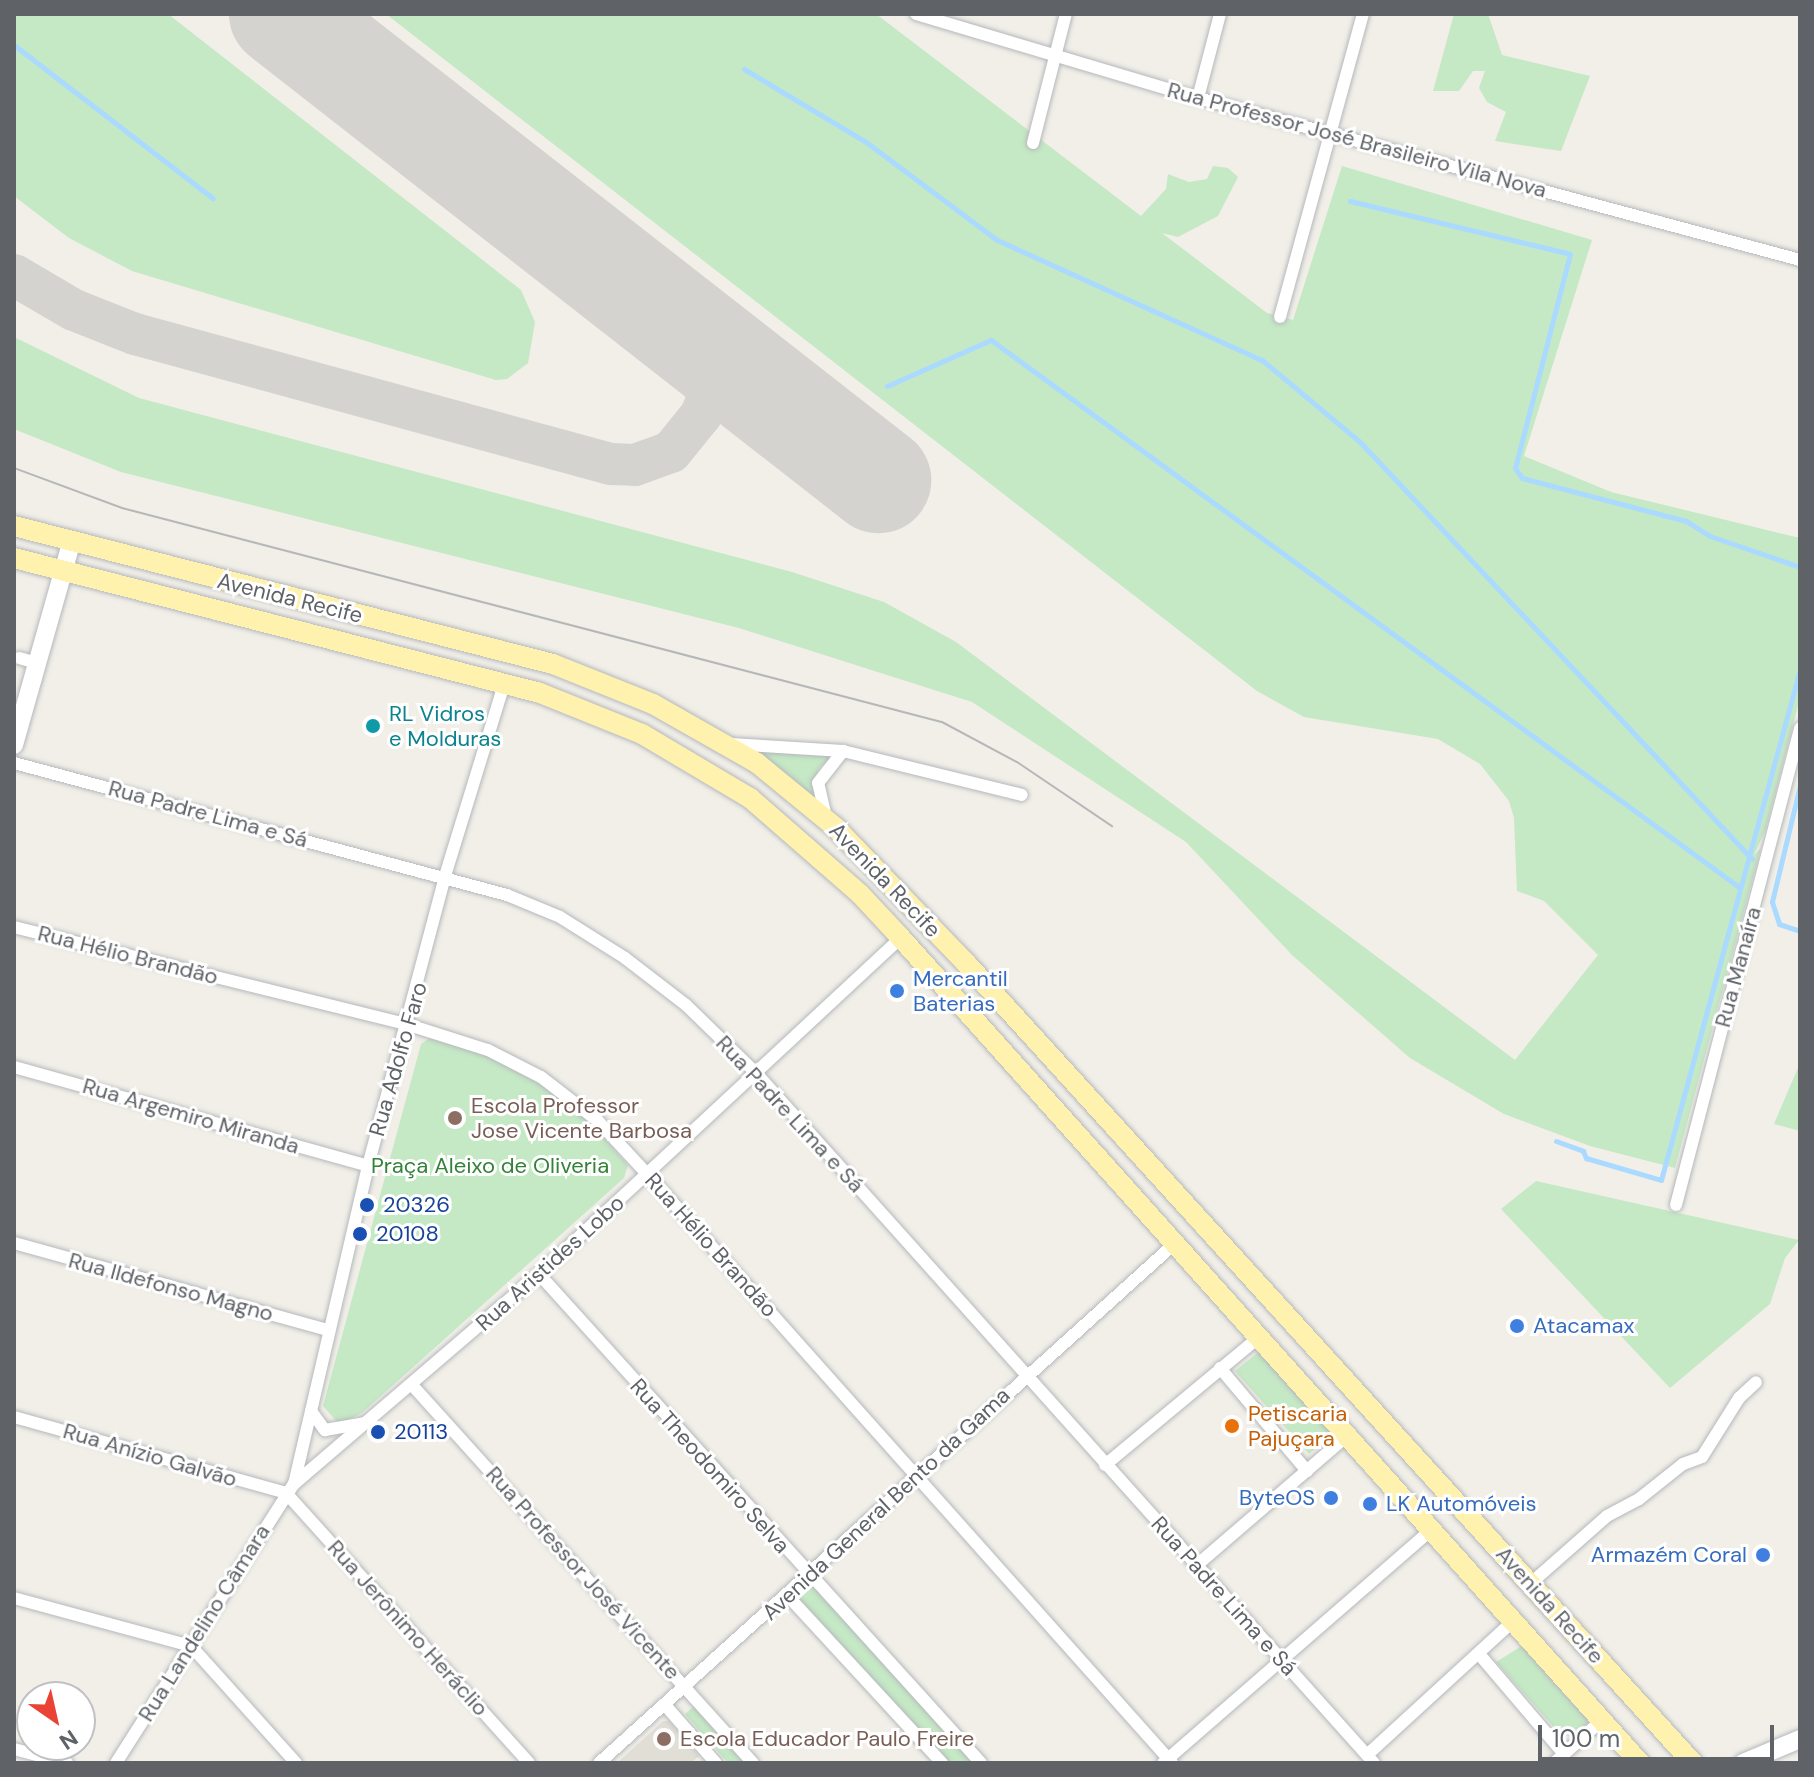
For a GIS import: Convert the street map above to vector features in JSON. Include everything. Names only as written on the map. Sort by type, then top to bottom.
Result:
[{"type":"main road","name":"Avenida Recife","points":[[14,526],[71,544],[553,664],[653,704],[725,743],[827,820],[999,998],[1693,1763]]},
{"type":"main road","points":[[14,745],[28,661],[71,544]]},
{"type":"main road","name":"Avenida Recife","points":[[14,558],[504,684],[590,712],[714,772],[776,817],[901,938],[1173,1245],[1259,1337],[1429,1532],[1640,1763]]},
{"type":"main road","points":[[1743,1763],[1800,1739]]},
{"type":"street","name":"Rua Professor José Brasileiro Vila Nova","points":[[916,14],[1198,98],[1800,260]]},
{"type":"street","points":[[1033,143],[1066,14]]},
{"type":"street","points":[[1198,98],[1220,14]]},
{"type":"street","points":[[1280,317],[1363,14]]},
{"type":"street","name":"Rua Adolfo Faro","points":[[290,1488],[368,1166],[409,1025],[445,876],[504,684]]},
{"type":"street","name":"Rua Manaíra","points":[[1676,1205],[1800,728]]},
{"type":"street","points":[[725,743],[843,751],[1022,795]]},
{"type":"street","points":[[827,820],[818,783],[843,751]]},
{"type":"street","name":"Rua Padre Lima e Sá","points":[[14,763],[445,876],[560,917],[625,958],[686,1005],[756,1073],[1370,1759]]},
{"type":"street","name":"Rua Hélio Brandão","points":[[14,927],[409,1025],[488,1050],[541,1077],[598,1121],[648,1175],[919,1475],[1168,1761]]},
{"type":"street","name":"Rua Aristides Lobo","points":[[290,1488],[539,1274],[901,938]]},
{"type":"street","name":"Rua Argemiro Miranda","points":[[14,1067],[368,1166]]},
{"type":"street","name":"Rua Ildefonso Magno","points":[[14,1243],[328,1330]]},
{"type":"street","name":"Avenida General Bento da Gama","points":[[599,1763],[1173,1245]]},
{"type":"street","name":"Rua Theodomiro Selva","points":[[539,1274],[808,1576],[981,1763]]},
{"type":"street","points":[[1105,1465],[1259,1337]]},
{"type":"street","points":[[1220,1368],[1307,1471]]},
{"type":"street","points":[[1531,1583],[1607,1516],[1639,1499],[1683,1464],[1702,1457],[1739,1398],[1756,1382]]},
{"type":"street","name":"Rua Professor José Vicente","points":[[412,1385],[753,1763]]},
{"type":"street","points":[[310,1408],[311,1417],[325,1430],[371,1421]]},
{"type":"street","name":"Rua Anízio Galvão","points":[[14,1417],[290,1488]]},
{"type":"street","points":[[1197,1565],[1346,1437]]},
{"type":"street","name":"Rua Landelino Câmara","points":[[116,1763],[290,1488]]},
{"type":"street","name":"Rua Jerônimo Heráclio","points":[[290,1488],[529,1763]]},
{"type":"street","points":[[1168,1761],[1429,1532]]},
{"type":"street","points":[[787,1595],[942,1763]]},
{"type":"street","points":[[14,1598],[191,1646],[296,1763]]},
{"type":"street","points":[[1370,1759],[1511,1623]]},
{"type":"street","points":[[1479,1654],[1564,1754]]},
{"type":"street","name":"Rua Professor José Vicente","points":[[665,1705],[716,1763]]},
{"type":"street","points":[[1554,1763],[1601,1721]]},
{"type":"street","points":[[14,1749],[67,1763]]},
{"type":"shaded area","name":"Escola Educador Paulo Freire","points":[[663,1721],[669,1721],[699,1756],[691,1763],[617,1763]]},
{"type":"green space","points":[[14,14],[168,14],[521,290],[535,322],[528,363],[507,379],[496,380],[132,271],[69,238],[14,196]]},
{"type":"green space","points":[[386,14],[876,14],[1141,216],[1166,189],[1168,174],[1189,182],[1207,179],[1213,166],[1228,168],[1238,177],[1218,216],[1178,237],[1162,233],[1267,313],[1293,320],[1342,166],[1592,240],[1524,456],[1611,492],[1800,538],[1800,698],[1766,829],[1754,855],[1761,848],[1675,1168],[1590,1146],[1504,1114],[1410,1058],[1292,955],[1186,842],[972,702],[739,628],[121,472],[14,429],[14,337],[139,398],[792,572],[884,602],[956,642],[1515,1060],[1598,955],[1544,901],[1517,891],[1514,818],[1509,801],[1480,764],[1438,739],[1304,717],[1257,691]]},
{"type":"green space","points":[[1454,14],[1488,14],[1502,55],[1590,76],[1561,151],[1495,141],[1506,112],[1487,102],[1479,88],[1485,71],[1473,71],[1459,91],[1433,91]]},
{"type":"green space","points":[[741,748],[836,754],[820,767],[813,784],[818,804]]},
{"type":"green space","name":"Praça Aleixo de Oliveria","points":[[430,1038],[487,1053],[537,1078],[586,1118],[628,1165],[624,1178],[362,1413],[339,1424],[323,1406],[421,1044]]},
{"type":"green space","points":[[1800,1063],[1800,1131],[1774,1124]]},
{"type":"green space","points":[[1536,1181],[1799,1240],[1785,1258],[1770,1304],[1670,1388],[1501,1209]]},
{"type":"green space","points":[[1261,1350],[1335,1433],[1309,1454],[1235,1371]]},
{"type":"green space","points":[[810,1583],[979,1763],[945,1763],[793,1598]]},
{"type":"green space","points":[[1525,1644],[1587,1713],[1588,1722],[1574,1738],[1559,1733],[1496,1662]]},
{"type":"green space","points":[[694,1706],[746,1763],[728,1763],[685,1714]]},
{"type":"waterway","points":[[14,45],[213,198]]},
{"type":"waterway","points":[[744,69],[866,142],[997,240],[1262,360],[1360,442],[1752,859]]},
{"type":"waterway","points":[[1350,201],[1570,254],[1515,468],[1522,478],[1686,521],[1710,536],[1800,567]]},
{"type":"waterway","points":[[887,386],[991,340],[1739,887]]},
{"type":"waterway","points":[[1556,1141],[1583,1151],[1586,1158],[1661,1180],[1800,669]]},
{"type":"waterway","points":[[1800,785],[1772,902],[1779,924],[1800,931]]},
{"type":"taxiway","points":[[14,275],[74,310],[135,334],[610,464],[635,465],[671,452],[701,415],[707,399],[704,362],[671,318]]},
{"type":"runway","points":[[282,14],[878,480]]},
{"type":"tram line","points":[[14,468],[122,508],[942,722],[1017,762],[1112,826]]},
{"type":"place","name":"RL Vidros e Molduras","points":[[373,726]]},
{"type":"place","name":"Mercantil Baterias","points":[[897,991]]},
{"type":"place","name":"Escola Professor Jose Vicente Barbosa","points":[[455,1118]]},
{"type":"place","name":"20326","points":[[367,1205]]},
{"type":"place","name":"20108","points":[[360,1234]]},
{"type":"place","name":"Atacamax","points":[[1517,1326]]},
{"type":"place","name":"Petiscaria Pajuçara","points":[[1232,1426]]},
{"type":"place","name":"20113","points":[[378,1432]]},
{"type":"place","name":"ByteOS","points":[[1331,1498]]},
{"type":"place","name":"LK Automóveis","points":[[1370,1504]]},
{"type":"place","name":"Armazém Coral","points":[[1763,1555]]},
{"type":"place","name":"Escola Educador Paulo Freire","points":[[664,1739]]}]
